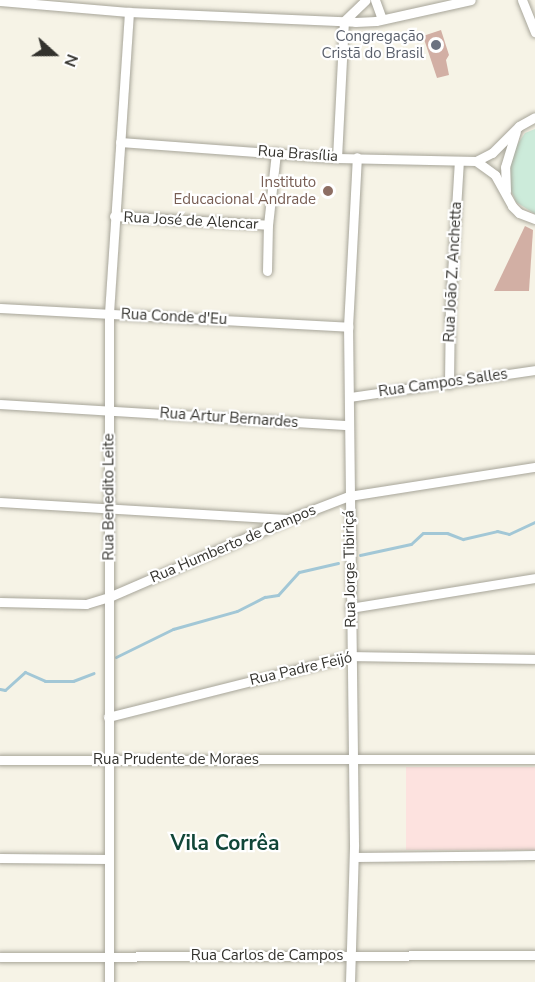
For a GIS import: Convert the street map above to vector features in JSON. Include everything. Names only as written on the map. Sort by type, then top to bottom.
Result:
[{"type":"street","points":[[337,158],[344,21],[366,0]]},
{"type":"street","points":[[375,0],[382,19]]},
{"type":"street","points":[[0,1],[129,12],[344,21],[382,19],[471,0]]},
{"type":"street","points":[[522,0],[535,32]]},
{"type":"street","name":"Rua Benedito Leite","points":[[110,982],[109,313],[129,12]]},
{"type":"street","points":[[535,117],[516,129],[492,153],[476,161],[495,175],[506,197],[519,213],[535,219]]},
{"type":"street","points":[[506,197],[505,167],[516,129]]},
{"type":"street","name":"Rua Brasília","points":[[120,142],[337,158],[476,161]]},
{"type":"street","points":[[267,271],[268,225],[276,152]]},
{"type":"street","name":"Rua Jorge Tibiriçá","points":[[350,982],[354,857],[348,327],[357,157]]},
{"type":"street","name":"Rua João Z. Anchetta","points":[[449,384],[450,307],[459,161]]},
{"type":"street","name":"Rua José de Alencar","points":[[114,216],[268,225]]},
{"type":"street","name":"Rua Conde d'Eu","points":[[0,308],[348,327]]},
{"type":"street","name":"Rua Campos Salles","points":[[350,397],[535,370]]},
{"type":"street","name":"Rua Artur Bernardes","points":[[0,404],[348,425]]},
{"type":"street","name":"Rua Humberto de Campos","points":[[0,602],[77,605],[109,597],[289,519],[349,496],[535,467]]},
{"type":"street","points":[[0,502],[289,519]]},
{"type":"street","points":[[350,608],[535,578]]},
{"type":"street","name":"Rua Padre Feijó","points":[[108,717],[351,656],[535,659]]},
{"type":"street","name":"Rua Prudente de Moraes","points":[[0,760],[535,759]]},
{"type":"street","points":[[354,857],[535,855]]},
{"type":"street","points":[[0,858],[109,859]]},
{"type":"street","name":"Rua Carlos de Campos","points":[[0,957],[110,954],[535,955]]},
{"type":"shaded area","points":[[406,767],[535,767],[535,850],[406,850]]},
{"type":"green space","points":[[535,129],[535,214],[516,202],[507,180],[510,158],[515,148],[525,133]]},
{"type":"building","name":"Congregação Cristã do Brasil","points":[[441,30],[449,55],[446,60],[449,75],[437,78],[423,36]]},
{"type":"building","points":[[525,226],[533,230],[529,291],[494,291]]},
{"type":"waterway","points":[[360,555],[411,544],[423,533],[447,533],[463,539],[497,531],[509,534],[535,522]]},
{"type":"waterway","points":[[116,657],[173,629],[237,611],[265,597],[278,595],[299,572],[338,563]]},
{"type":"waterway","points":[[0,689],[5,690],[25,672],[45,681],[73,681],[94,673]]},
{"type":"place","name":"Congregação Cristã do Brasil","points":[[436,45]]},
{"type":"place","name":"Instituto Educacional Andrade","points":[[328,191]]},
{"type":"district","name":"Vila Corrêa","points":[[225,843]]}]
